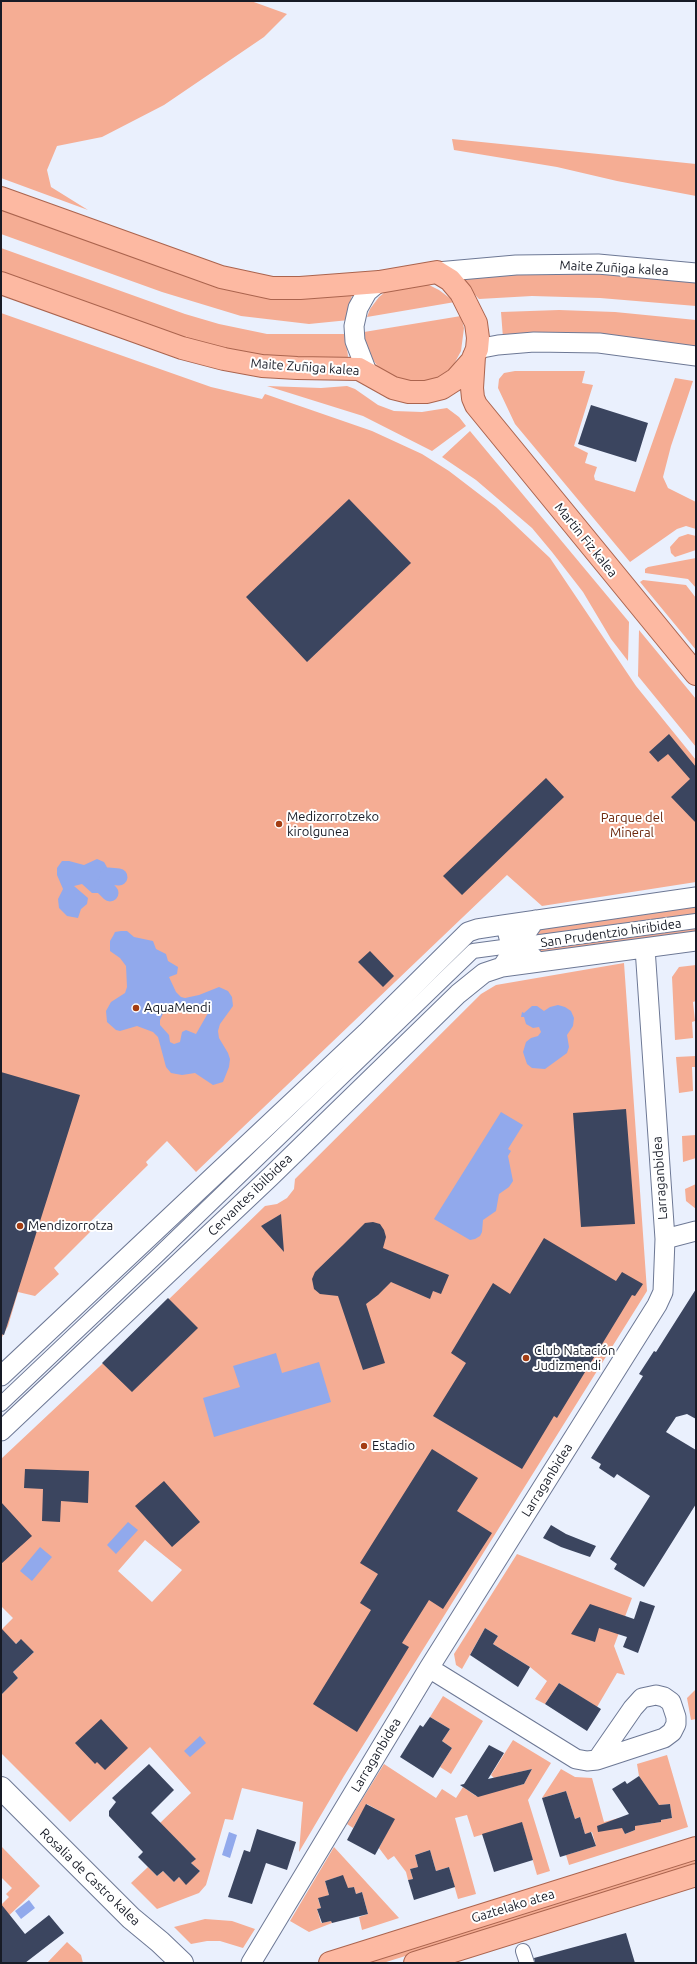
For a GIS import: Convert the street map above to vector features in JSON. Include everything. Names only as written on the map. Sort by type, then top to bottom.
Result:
[{"type":"main road","name":"Maite Zuñiga kalea","points":[[1,198],[191,267],[243,283],[272,288],[300,288],[378,282],[437,272]]},
{"type":"main road","points":[[437,272],[454,284],[469,308],[476,323],[478,338],[476,352]]},
{"type":"main road","name":"Maite Zuñiga kalea","points":[[1,283],[182,348],[224,359],[262,366],[297,368],[350,368],[367,372],[393,388],[404,391],[426,392],[442,388],[465,371],[476,352]]},
{"type":"main road","name":"Martin Fiz kalea","points":[[476,352],[472,388],[476,406],[696,674]]},
{"type":"main road","name":"Martin Fiz kalea","points":[[434,390],[459,397],[476,406]]},
{"type":"main road","name":"Gaztelako atea","points":[[330,1963],[696,1848]]},
{"type":"main road","name":"Gaztelako atea","points":[[415,1963],[696,1875]]},
{"type":"street","name":"Maite Zuñiga kalea","points":[[437,272],[516,264],[598,264],[696,273]]},
{"type":"street","points":[[367,372],[355,341],[354,326],[361,302],[367,292],[378,282]]},
{"type":"street","points":[[476,352],[498,345],[534,342],[599,343],[696,356]]},
{"type":"street","name":"San Prudentzio hiribidea","points":[[696,897],[477,929],[468,944],[518,945],[696,921]]},
{"type":"street","name":"San Prudentzio hiribidea","points":[[502,967],[536,920]]},
{"type":"street","name":"San Prudentzio hiribidea","points":[[503,925],[518,945],[527,951],[537,962]]},
{"type":"street","name":"San Prudentzio hiribidea","points":[[502,967],[696,941]]},
{"type":"street","points":[[1,1376],[366,1033],[468,944]]},
{"type":"street","name":"Cervantes ibilbidea","points":[[1,1404],[157,1256],[468,944]]},
{"type":"street","name":"Larraganbidea","points":[[251,1963],[429,1668],[657,1305],[663,1292],[664,1239],[644,948]]},
{"type":"street","name":"Cervantes ibilbidea","points":[[1,1431],[270,1177],[458,994],[484,973],[502,967]]},
{"type":"street","points":[[664,1239],[696,1231]]},
{"type":"street","points":[[429,1668],[576,1758],[587,1761],[597,1760]]},
{"type":"street","name":"Rosalia de Castro kalea","points":[[1,1788],[130,1918],[160,1942],[182,1963]]},
{"type":"green space","points":[[1,1],[251,1],[287,14],[264,37],[164,105],[102,137],[57,146],[47,170],[51,187],[88,210],[1,178]]},
{"type":"green space","points":[[452,139],[696,164],[696,196],[617,181],[557,167],[454,150]]},
{"type":"green space","points":[[1,204],[142,256],[352,293],[349,320],[309,324],[241,316],[162,292],[1,234]]},
{"type":"green space","points":[[1,248],[185,314],[219,324],[267,334],[345,334],[348,356],[347,360],[231,355],[1,276]]},
{"type":"green space","points":[[543,269],[696,278],[696,306],[600,298],[532,296],[479,299],[458,277]]},
{"type":"green space","points":[[425,283],[439,290],[455,302],[367,317],[370,309],[379,297],[390,288]]},
{"type":"green space","points":[[559,310],[615,312],[696,320],[696,348],[503,338],[501,312]]},
{"type":"green space","name":"Medizorrotzeko kirolgunea","points":[[1,313],[211,387],[262,399],[265,394],[372,431],[422,454],[449,471],[496,507],[550,558],[636,686],[696,760],[696,882],[542,906],[507,875],[196,1172],[167,1141],[146,1162],[148,1165],[89,1223],[93,1229],[54,1268],[59,1274],[35,1296],[18,1292],[8,1326],[1,1339]]},
{"type":"green space","points":[[461,316],[464,328],[461,351],[452,368],[435,379],[417,383],[397,380],[380,369],[368,354],[364,340],[364,332]]},
{"type":"green space","points":[[515,371],[585,371],[582,383],[593,385],[574,446],[588,453],[585,463],[597,467],[594,476],[595,480],[635,492],[675,378],[693,381],[671,446],[663,477],[668,488],[696,502],[696,529],[686,526],[677,529],[630,562],[515,424],[498,388],[499,379],[504,373]]},
{"type":"green space","points":[[267,386],[321,388],[347,386],[355,389],[378,405],[394,411],[422,412],[447,408],[459,417],[466,426],[432,451],[363,416]]},
{"type":"green space","points":[[470,431],[629,622],[628,661],[611,639],[583,592],[532,528],[476,480],[442,457]]},
{"type":"green space","points":[[688,534],[696,536],[696,550],[675,557],[671,553],[670,547],[679,537]]},
{"type":"green space","points":[[696,558],[696,588],[688,579],[645,573],[645,569],[648,567]]},
{"type":"green space","points":[[643,580],[686,585],[696,598],[696,650],[640,582]]},
{"type":"green space","points":[[639,630],[696,699],[696,747],[638,676]]},
{"type":"green space","points":[[696,904],[696,934],[540,958],[530,929]]},
{"type":"green space","name":"Estadio","points":[[624,963],[647,1291],[344,1776],[299,1852],[303,1802],[242,1788],[233,1820],[225,1819],[206,1885],[199,1893],[157,1909],[131,1883],[148,1867],[157,1876],[163,1871],[174,1882],[179,1877],[186,1884],[200,1871],[191,1863],[195,1858],[160,1823],[191,1793],[150,1747],[70,1822],[1,1753],[1,1693],[2,1694],[18,1678],[13,1672],[34,1652],[20,1640],[16,1644],[1,1630],[13,1618],[1,1606],[1,1459],[99,1367],[265,1206],[277,1204],[287,1198],[294,1189],[295,1179],[481,994],[496,985]],"holes":[[[145,1540],[182,1570],[152,1602],[118,1571]]]},
{"type":"green space","points":[[696,965],[696,1001],[693,1002],[695,1021],[692,1022],[693,1038],[675,1040],[672,977],[679,967]]},
{"type":"green space","points":[[696,1056],[696,1067],[692,1067],[693,1091],[679,1093],[676,1057]]},
{"type":"green space","points":[[696,1135],[696,1158],[683,1162],[682,1136]]},
{"type":"green space","points":[[696,1184],[696,1209],[686,1201],[685,1189]]},
{"type":"green space","points":[[517,1554],[632,1598],[614,1646],[625,1675],[617,1673],[597,1707],[559,1683],[545,1704],[535,1699],[547,1681],[530,1667],[493,1644],[498,1636],[485,1628],[462,1669],[456,1665],[454,1654]]},
{"type":"green space","points":[[696,1689],[696,1719],[691,1720],[687,1698]]},
{"type":"green space","points":[[443,1696],[483,1721],[451,1774],[440,1767],[452,1748],[442,1741],[450,1729],[430,1717]]},
{"type":"green space","points":[[513,1740],[551,1763],[528,1800],[550,1871],[537,1875],[522,1823],[474,1837],[467,1815],[455,1818],[476,1894],[458,1899],[449,1867],[436,1871],[430,1850],[415,1855],[418,1867],[410,1869],[413,1879],[408,1880],[406,1872],[394,1856],[388,1860],[379,1848],[394,1819],[367,1804],[353,1828],[347,1824],[384,1764],[436,1798],[442,1789],[456,1798],[463,1787],[476,1796],[524,1784],[532,1769],[494,1778],[491,1775]]},
{"type":"green space","points":[[667,1755],[688,1827],[569,1865],[566,1855],[596,1846],[592,1832],[585,1834],[580,1817],[575,1819],[566,1791],[542,1798],[561,1769],[575,1777],[592,1778],[604,1822],[619,1818],[625,1834],[635,1830],[634,1823],[640,1825],[661,1822],[661,1820],[672,1818],[670,1804],[660,1805],[661,1809],[639,1776],[637,1764]]},
{"type":"green space","points":[[1,1846],[40,1886],[1,1923],[1,1905],[9,1897],[6,1894],[12,1888],[1,1877]]},
{"type":"green space","points":[[334,1847],[399,1918],[362,1930],[359,1917],[368,1914],[362,1892],[356,1894],[354,1887],[345,1889],[341,1876],[325,1881],[329,1895],[318,1899],[321,1908],[317,1909],[321,1923],[331,1921],[332,1923],[309,1932],[290,1921]]},
{"type":"green space","points":[[696,1856],[696,1865],[383,1963],[356,1963]]},
{"type":"green space","points":[[205,1919],[232,1921],[255,1929],[243,1948],[220,1941],[207,1941],[191,1944],[174,1927]]},
{"type":"green space","points":[[67,1942],[81,1955],[83,1963],[47,1963]]},
{"type":"water","points":[[97,859],[104,862],[108,869],[108,879],[98,893],[92,893],[82,884],[74,886],[88,898],[87,904],[81,909],[78,918],[67,916],[59,908],[58,899],[63,889],[57,875],[57,868],[62,861],[69,861],[84,865]]},
{"type":"water","name":"AquaMendi","points":[[127,931],[134,937],[153,941],[156,949],[166,954],[168,961],[178,967],[177,974],[169,977],[176,992],[181,997],[185,998],[199,995],[219,987],[228,991],[232,997],[233,1006],[220,1024],[218,1031],[219,1038],[230,1059],[229,1067],[223,1082],[213,1085],[195,1073],[182,1075],[171,1073],[166,1067],[158,1037],[153,1032],[137,1026],[120,1031],[116,1030],[107,1022],[106,1011],[111,1002],[125,993],[127,987],[126,966],[120,958],[110,951],[110,941],[115,932]],"holes":[[[173,1004],[185,1009],[200,1007],[208,1013],[196,1034],[186,1030],[182,1032],[180,1042],[174,1044],[170,1042],[169,1035],[160,1025],[160,1020],[166,1007]]]},
{"type":"water","points":[[558,1005],[571,1011],[574,1018],[573,1026],[567,1035],[569,1047],[567,1053],[545,1069],[532,1068],[527,1064],[523,1052],[526,1042],[531,1038],[538,1036],[541,1032],[539,1027],[533,1028],[526,1024],[524,1017],[521,1017],[522,1012],[524,1013],[532,1006],[537,1006],[544,1011],[550,1007]]},
{"type":"water","points":[[501,1112],[523,1125],[508,1149],[511,1151],[508,1156],[513,1181],[509,1187],[499,1194],[496,1211],[483,1220],[482,1232],[480,1236],[470,1240],[434,1219]]},
{"type":"water","points":[[276,1353],[282,1373],[319,1362],[331,1402],[214,1437],[203,1398],[240,1387],[233,1366]]},
{"type":"water","points":[[128,1522],[138,1530],[116,1554],[107,1545]]},
{"type":"water","points":[[40,1547],[52,1557],[32,1581],[20,1571]]},
{"type":"water","points":[[200,1736],[206,1743],[190,1757],[184,1751]]},
{"type":"water","points":[[229,1832],[237,1835],[230,1858],[222,1855]]},
{"type":"water","points":[[29,1900],[35,1908],[21,1919],[15,1911]]},
{"type":"building","points":[[591,405],[648,423],[636,462],[578,444]]},
{"type":"building","points":[[349,499],[411,563],[307,662],[246,597]]},
{"type":"building","points":[[669,734],[696,767],[696,823],[671,797],[690,779],[668,754],[658,762],[649,752]]},
{"type":"building","points":[[546,778],[564,797],[462,895],[443,876]]},
{"type":"building","points":[[370,951],[394,976],[383,987],[358,962]]},
{"type":"building","name":"Mendizorrotza","points":[[1,1072],[80,1095],[4,1335],[1,1334]]},
{"type":"building","points":[[626,1109],[635,1224],[581,1227],[573,1113]]},
{"type":"building","points":[[281,1214],[284,1252],[261,1226]]},
{"type":"building","points":[[373,1222],[380,1224],[384,1230],[386,1237],[383,1248],[449,1275],[441,1294],[433,1291],[430,1299],[391,1282],[366,1304],[385,1363],[363,1370],[338,1296],[320,1294],[314,1289],[312,1279],[315,1272],[365,1223]]},
{"type":"building","name":"Club Natación Judizmendi","points":[[544,1238],[616,1281],[622,1272],[643,1284],[635,1296],[632,1295],[557,1418],[554,1416],[522,1469],[433,1416],[466,1363],[451,1353],[493,1283],[510,1294]]},
{"type":"building","points":[[696,1289],[696,1419],[687,1414],[676,1417],[666,1432],[696,1450],[696,1504],[644,1587],[614,1569],[617,1564],[610,1559],[650,1496],[617,1474],[614,1478],[599,1468],[601,1464],[591,1458],[643,1376],[639,1374],[654,1351],[656,1352]]},
{"type":"building","points":[[168,1298],[198,1328],[132,1392],[102,1363]]},
{"type":"building","points":[[432,1449],[478,1478],[457,1511],[492,1533],[443,1609],[429,1600],[402,1643],[409,1647],[357,1732],[313,1704],[371,1610],[360,1603],[378,1574],[360,1563]]},
{"type":"building","points":[[25,1469],[89,1471],[88,1503],[61,1501],[60,1522],[42,1521],[43,1489],[24,1488]]},
{"type":"building","points":[[164,1481],[200,1522],[172,1547],[135,1506]]},
{"type":"building","points":[[1,1502],[32,1536],[1,1564]]},
{"type":"building","points":[[551,1525],[566,1534],[596,1546],[590,1557],[561,1547],[543,1538]]},
{"type":"building","points":[[640,1601],[655,1606],[638,1653],[623,1647],[627,1637],[599,1628],[595,1642],[571,1634],[590,1604],[634,1619]]},
{"type":"building","points":[[1,1628],[16,1644],[21,1639],[34,1652],[13,1672],[18,1678],[1,1695]]},
{"type":"building","points":[[485,1628],[498,1636],[493,1644],[530,1667],[518,1687],[470,1655]]},
{"type":"building","points":[[559,1683],[601,1709],[587,1731],[545,1704]]},
{"type":"building","points":[[430,1717],[450,1729],[442,1741],[452,1748],[433,1778],[400,1757],[420,1725],[423,1727]]},
{"type":"building","points":[[101,1719],[128,1748],[105,1770],[97,1762],[95,1764],[75,1743]]},
{"type":"building","points":[[489,1745],[504,1753],[488,1779],[532,1769],[524,1784],[478,1797],[460,1785],[464,1784]]},
{"type":"building","points":[[149,1764],[174,1790],[151,1813],[196,1859],[191,1863],[200,1871],[186,1885],[179,1877],[174,1882],[163,1871],[157,1876],[138,1857],[143,1852],[109,1816],[109,1811],[116,1802],[112,1798]]},
{"type":"building","points":[[639,1776],[659,1805],[670,1804],[672,1818],[661,1820],[661,1822],[635,1826],[635,1830],[625,1834],[622,1828],[598,1832],[597,1826],[629,1814],[612,1789],[625,1781],[627,1784]]},
{"type":"building","points":[[566,1791],[575,1819],[580,1817],[585,1834],[591,1832],[596,1846],[560,1857],[542,1798]]},
{"type":"building","points":[[366,1804],[395,1819],[375,1855],[347,1840]]},
{"type":"building","points":[[522,1822],[533,1860],[494,1872],[482,1834]]},
{"type":"building","points":[[257,1829],[296,1842],[287,1870],[266,1863],[252,1904],[228,1897],[244,1850],[250,1852]]},
{"type":"building","points":[[430,1850],[436,1871],[449,1867],[455,1887],[414,1900],[408,1880],[413,1879],[410,1869],[418,1867],[415,1855]]},
{"type":"building","points":[[343,1875],[348,1888],[354,1887],[356,1894],[362,1892],[368,1914],[332,1923],[331,1921],[322,1923],[317,1909],[321,1908],[318,1898],[329,1895],[325,1881]]},
{"type":"building","points":[[1,1904],[25,1934],[49,1915],[64,1933],[25,1963],[1,1963]]},
{"type":"building","points":[[626,1933],[635,1963],[535,1963],[534,1958]]},
{"type":"waterway","points":[[108,876],[119,877]]},
{"type":"waterway","points":[[103,886],[110,893]]},
{"type":"place","name":"Medizorrotzeko kirolgunea","points":[[279,824]]},
{"type":"place","name":"AquaMendi","points":[[136,1008]]},
{"type":"place","name":"Mendizorrotza","points":[[20,1226]]},
{"type":"place","name":"Club Natación Judizmendi","points":[[526,1358]]},
{"type":"place","name":"Estadio","points":[[364,1446]]},
{"type":"park label","name":"Parque del Mineral","points":[[632,826]]}]
